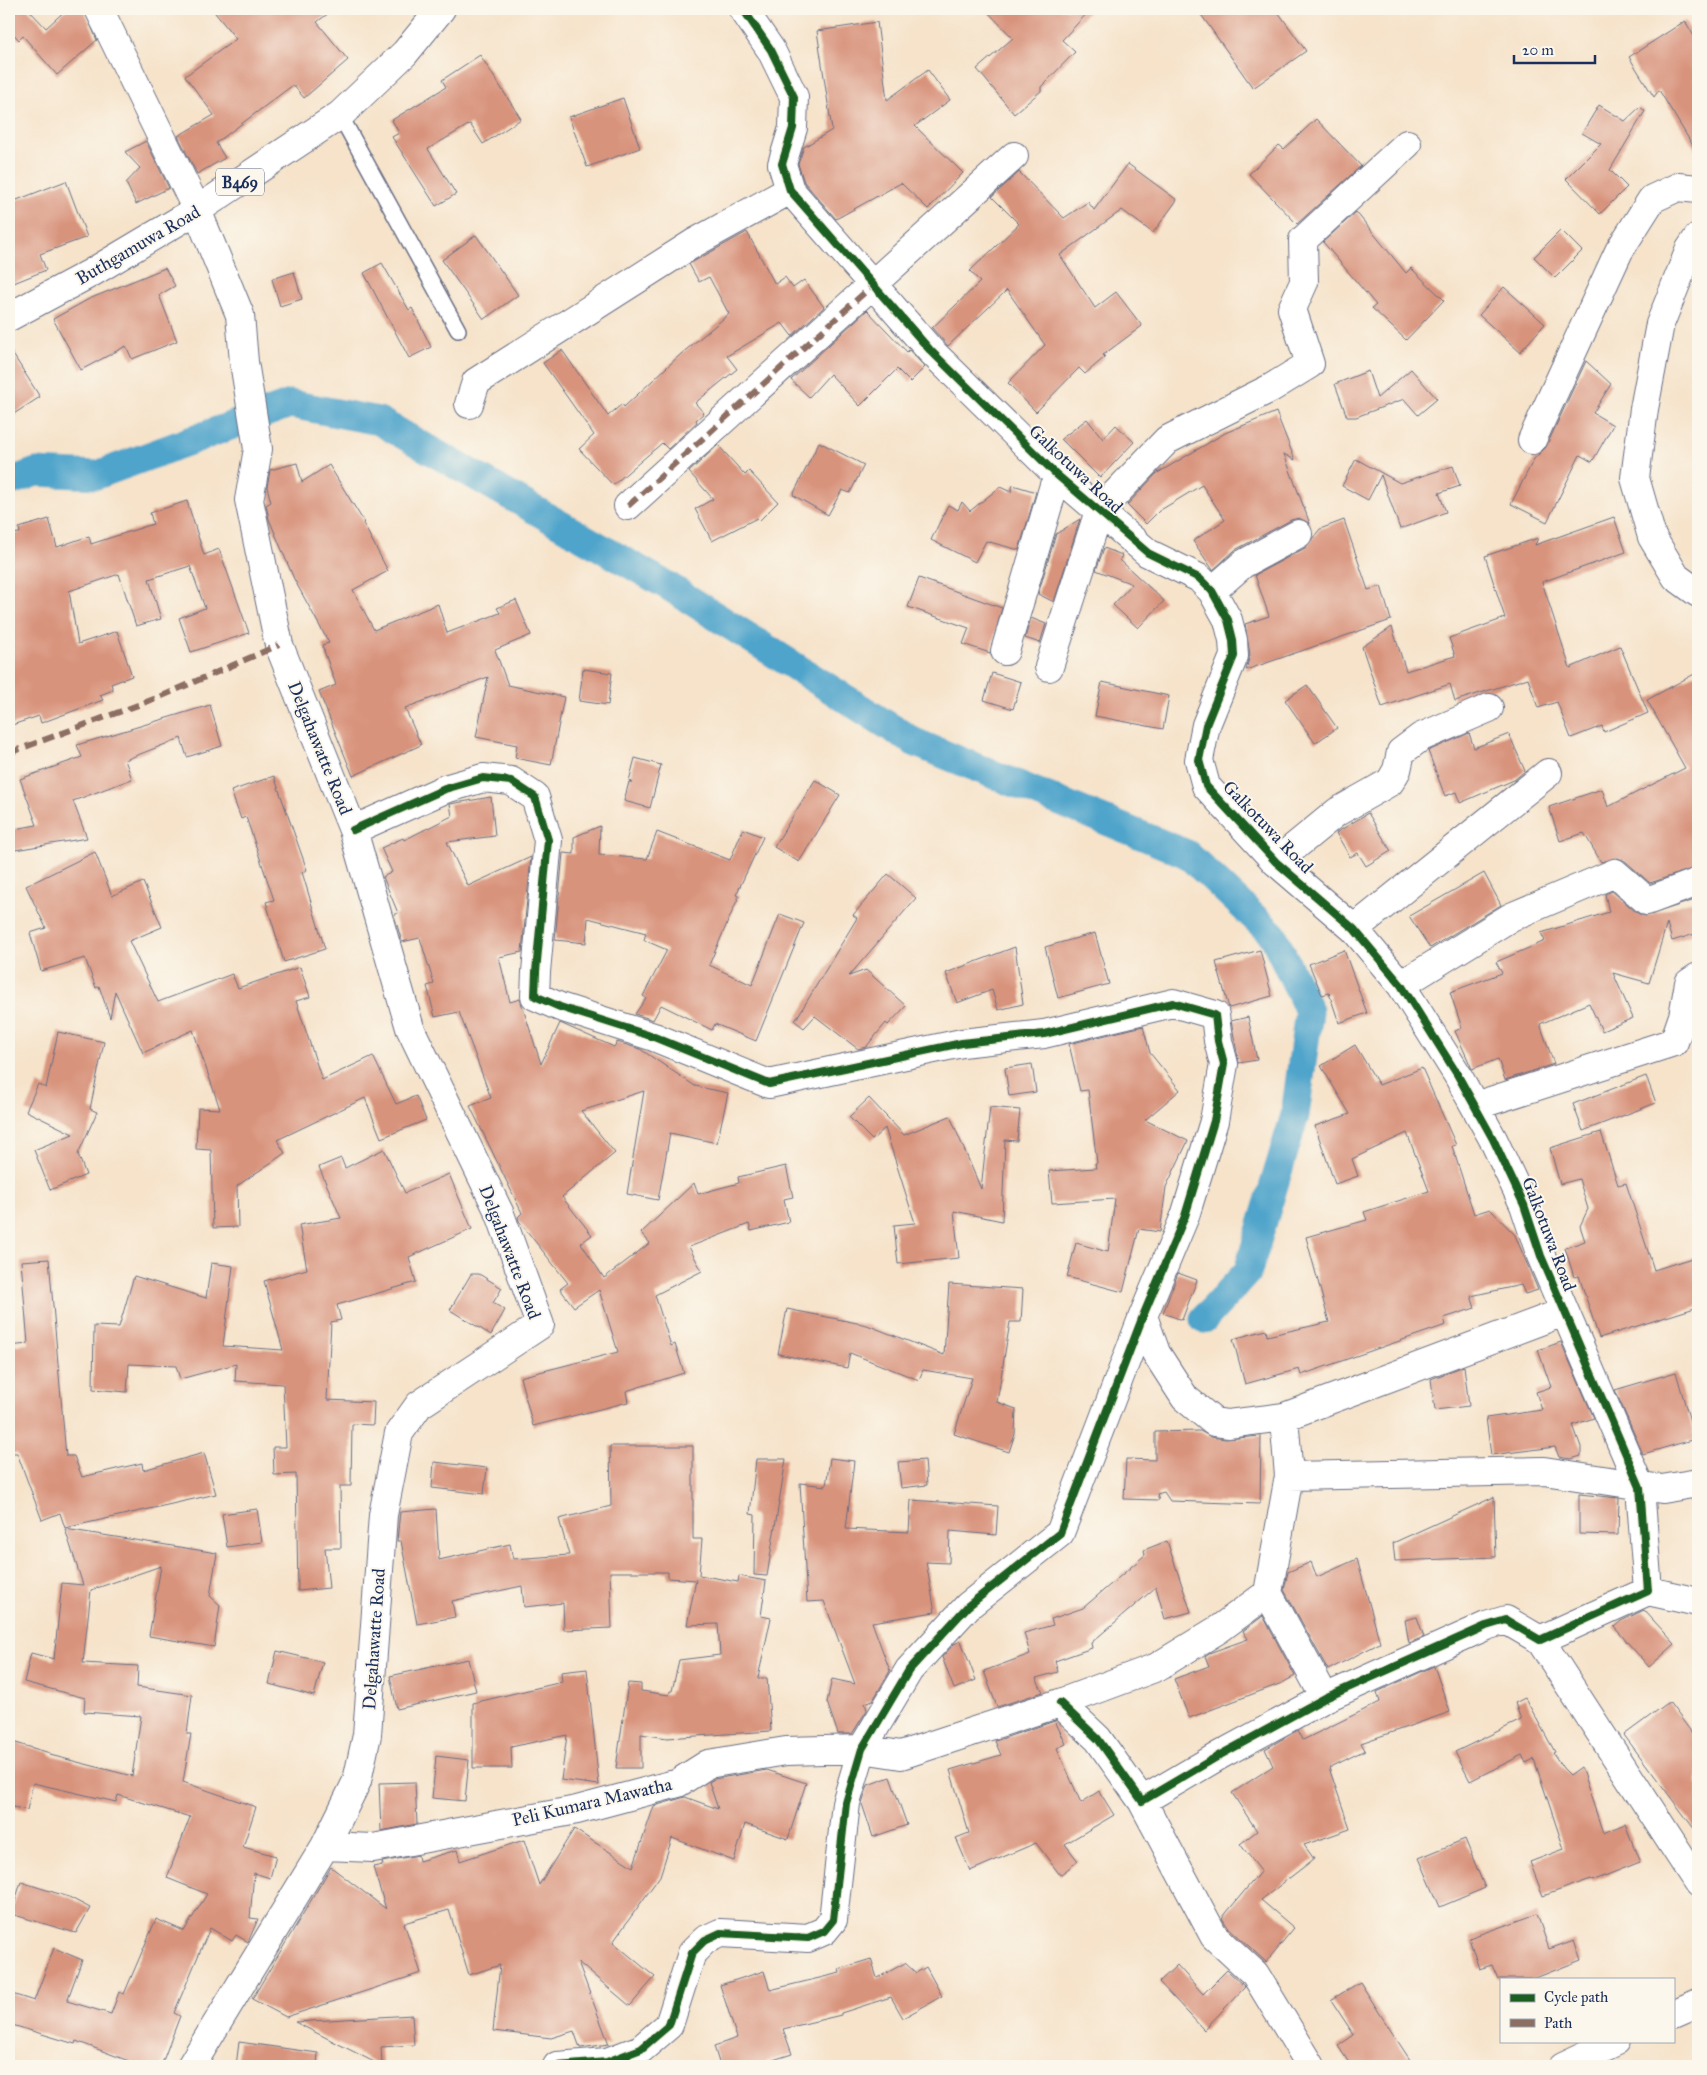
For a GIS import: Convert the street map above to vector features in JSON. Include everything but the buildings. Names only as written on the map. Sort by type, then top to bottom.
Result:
[{"type":"street","name":"Delgahawatte Road","points":[[99,9],[197,210],[240,316],[244,362],[258,449],[249,500],[279,645],[353,830],[410,1028],[500,1214],[540,1325],[418,1405],[399,1433],[383,1515],[368,1735],[356,1780],[325,1846],[191,2066]]},
{"type":"street","name":"Buthgamuwa Road","points":[[9,317],[91,273],[197,210],[340,115],[405,53],[441,9]]},
{"type":"street","name":"Galkotuwa Road","points":[[743,9],[771,50],[794,97],[793,128],[782,164],[790,190],[930,350],[1058,475],[1148,553],[1200,578],[1212,591],[1228,620],[1233,640],[1234,656],[1206,725],[1199,760],[1206,786],[1276,862],[1354,929],[1400,984],[1493,1139],[1524,1205],[1541,1256],[1564,1312],[1640,1487],[1648,1592]]},
{"type":"street","points":[[1049,667],[1099,511],[1167,440],[1271,388],[1310,364],[1292,309],[1304,282],[1303,240],[1407,144]]},
{"type":"street","points":[[628,506],[1014,156]]},
{"type":"street","points":[[1532,440],[1619,251],[1652,199],[1678,187],[1698,189]]},
{"type":"street","points":[[469,404],[476,382],[694,242],[790,190]]},
{"type":"street","points":[[1696,247],[1660,324],[1644,409],[1635,478],[1652,537],[1676,577],[1698,593]]},
{"type":"street","points":[[1004,651],[1058,475]]},
{"type":"street","points":[[1212,591],[1244,564],[1298,534]]},
{"type":"street","points":[[1276,862],[1337,812],[1390,782],[1397,770],[1401,752],[1414,742],[1489,708]]},
{"type":"street","points":[[1354,929],[1548,773]]},
{"type":"street","points":[[353,830],[445,789],[483,778],[511,781],[535,797],[548,840],[536,972],[536,996],[560,1007],[654,1037],[769,1084],[962,1043],[1044,1034],[1173,1003],[1215,1015],[1218,1041],[1224,1064],[1214,1121],[1185,1216],[1143,1316],[1060,1534],[968,1606],[909,1670],[862,1750],[846,1803],[833,1920],[824,1931],[808,1938],[720,1933],[705,1940],[692,1953],[669,2026],[641,2049],[607,2062],[557,2066]]},
{"type":"street","points":[[1400,984],[1511,916],[1615,873],[1647,901],[1698,882]]},
{"type":"street","points":[[1474,1106],[1674,1042],[1683,1016],[1689,983],[1698,978]]},
{"type":"street","points":[[1143,1316],[1156,1354],[1185,1398],[1214,1422],[1228,1424],[1284,1417],[1564,1312]]},
{"type":"street","points":[[1284,1417],[1288,1476],[1268,1593],[1325,1698]]},
{"type":"street","points":[[1288,1476],[1544,1471],[1662,1489],[1698,1483]]},
{"type":"street","points":[[1540,1640],[1648,1592],[1698,1602]]},
{"type":"street","name":"Peli Kumara Mawatha","points":[[325,1846],[373,1848],[577,1810],[678,1783],[708,1764],[786,1751],[862,1750],[901,1755],[1060,1703],[1157,1667],[1220,1629],[1268,1593]]},
{"type":"street","points":[[1142,1801],[1220,1755],[1325,1698],[1492,1624],[1506,1620],[1540,1640],[1698,1883]]},
{"type":"street","points":[[1060,1703],[1098,1739],[1142,1801],[1214,1936],[1255,1974],[1311,2066]]},
{"type":"street","points":[[1674,2014],[1698,2003]]},
{"type":"street","points":[[1563,2066],[1614,2042]]},
{"type":"lane","points":[[340,115],[458,330]]},
{"type":"waterway","points":[[9,482],[36,472],[97,475],[290,404],[379,421],[668,586],[914,742],[1187,854],[1273,935],[1309,1011],[1295,1115],[1248,1271],[1204,1319]]},
{"type":"marked path","points":[[628,506],[873,285]]},
{"type":"marked path","points":[[9,753],[162,696],[279,645]]},
{"type":"cycle path","points":[[743,9],[771,50],[794,97],[793,128],[782,164],[790,190],[930,350],[1057,475],[1148,553],[1199,578],[1212,591],[1228,620],[1233,640],[1234,656],[1206,725],[1199,760],[1206,786],[1276,862],[1354,929],[1401,985],[1457,1074],[1493,1139],[1524,1205],[1541,1256],[1640,1487],[1648,1591],[1540,1640],[1506,1620],[1486,1626],[1325,1698],[1220,1755],[1142,1801],[1098,1739],[1060,1703]]},
{"type":"cycle path","points":[[353,830],[445,789],[483,778],[511,781],[535,797],[548,840],[535,996],[560,1007],[654,1037],[769,1084],[962,1043],[1044,1034],[1173,1003],[1215,1015],[1218,1041],[1224,1064],[1214,1121],[1185,1216],[1143,1316],[1060,1533],[968,1606],[909,1670],[862,1749],[846,1803],[833,1920],[824,1931],[808,1938],[720,1933],[705,1940],[692,1953],[669,2025],[641,2049],[607,2062],[557,2066]]}]
